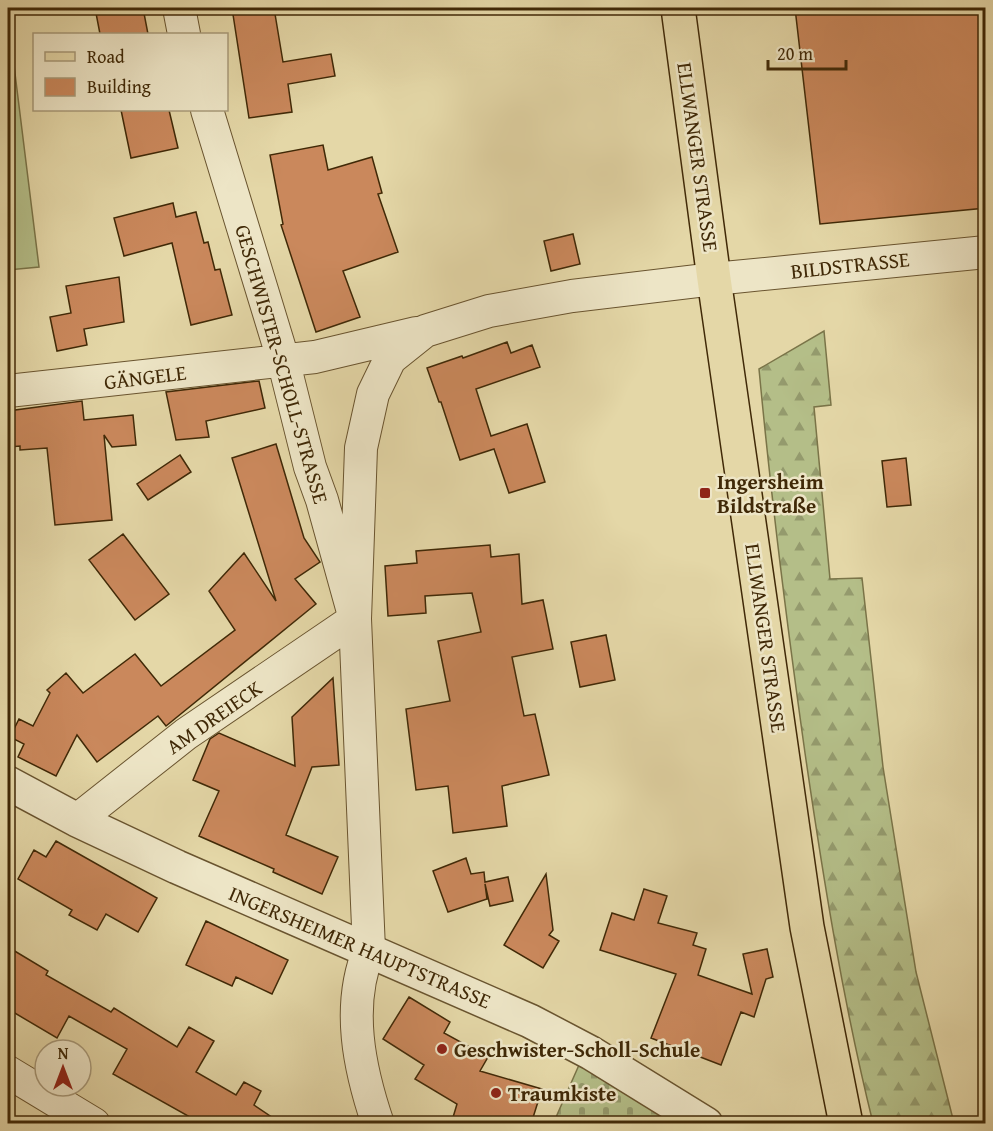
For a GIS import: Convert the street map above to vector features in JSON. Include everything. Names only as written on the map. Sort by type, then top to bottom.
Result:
[{"type":"main road","name":"ELLWANGER STRASSE","points":[[678,8],[714,279],[807,927],[846,1124]]},
{"type":"street","points":[[179,8],[184,33]]},
{"type":"street","name":"GESCHWISTER-SCHOLL-STRASSE","points":[[207,111],[283,359],[310,467],[322,500],[355,619]]},
{"type":"street","name":"BILDSTRASSE","points":[[714,279],[986,252]]},
{"type":"street","name":"GESCHWISTER-SCHOLL-STRASSE","points":[[377,1123],[360,1053],[356,1021],[363,964],[369,950],[355,619],[361,448],[373,394],[390,359],[425,331],[489,311],[572,296],[714,279]]},
{"type":"street","name":"GÄNGELE","points":[[8,392],[315,357],[425,331]]},
{"type":"street","name":"AM DREIECK","points":[[77,820],[186,734],[355,619]]},
{"type":"street","name":"INGERSHEIMER HAUPTSTRASSE","points":[[8,783],[77,820],[177,867],[530,1021],[591,1053],[706,1124]]},
{"type":"street","points":[[8,1072],[94,1124]]},
{"type":"green space","points":[[8,17],[39,267],[8,270]]},
{"type":"green space","points":[[824,331],[831,405],[814,407],[830,579],[862,578],[883,767],[916,972],[954,1123],[873,1123],[852,1032],[827,893],[786,609],[759,369]]},
{"type":"green space","points":[[579,1065],[679,1123],[553,1124]]},
{"type":"building","points":[[95,8],[143,8],[148,33],[100,33]]},
{"type":"building","points":[[232,8],[274,8],[283,62],[331,54],[335,76],[288,84],[292,112],[249,118]]},
{"type":"building","points":[[795,8],[986,8],[986,208],[820,224]]},
{"type":"building","points":[[121,111],[169,111],[178,148],[131,158]]},
{"type":"building","points":[[323,145],[328,170],[372,157],[382,193],[378,194],[398,252],[343,271],[360,317],[316,332],[281,225],[283,224],[270,155]]},
{"type":"building","points":[[173,203],[176,217],[196,212],[204,243],[208,242],[215,270],[220,269],[232,315],[191,325],[172,243],[124,256],[114,218]]},
{"type":"building","points":[[573,234],[580,264],[551,271],[544,241]]},
{"type":"building","points":[[119,277],[124,322],[84,329],[87,345],[57,351],[50,317],[71,313],[66,286]]},
{"type":"building","points":[[507,342],[511,353],[532,345],[540,367],[476,389],[491,436],[527,424],[545,482],[509,493],[494,449],[460,460],[427,368]]},
{"type":"building","points":[[259,381],[265,408],[206,421],[209,437],[176,440],[166,392]]},
{"type":"building","points":[[82,401],[84,420],[133,415],[136,445],[112,447],[104,435],[112,520],[55,525],[47,448],[20,450],[20,446],[9,447],[8,411]]},
{"type":"building","points":[[276,444],[304,538],[320,562],[295,579],[316,604],[166,726],[158,716],[97,762],[77,735],[56,776],[18,757],[24,744],[10,737],[19,719],[33,726],[50,693],[47,690],[66,673],[83,693],[135,654],[161,686],[235,630],[209,591],[244,553],[276,601],[232,458]]},
{"type":"building","points":[[180,455],[191,472],[148,500],[137,484]]},
{"type":"building","points":[[906,458],[911,505],[887,507],[882,461]]},
{"type":"building","points":[[123,534],[169,594],[135,620],[89,560]]},
{"type":"building","points":[[490,545],[491,557],[519,554],[522,604],[543,600],[553,649],[512,657],[524,716],[535,714],[549,775],[502,786],[507,826],[453,833],[448,786],[416,790],[406,709],[450,701],[438,641],[481,632],[472,593],[425,596],[426,613],[388,616],[385,566],[417,563],[416,551]]},
{"type":"building","points":[[606,635],[615,680],[580,687],[571,642]]},
{"type":"building","points":[[333,678],[339,765],[312,767],[286,835],[338,857],[322,894],[273,872],[274,869],[199,836],[219,791],[193,780],[210,739],[219,733],[295,766],[292,717]]},
{"type":"building","points":[[56,841],[157,898],[138,932],[106,914],[97,930],[69,915],[72,910],[18,879],[34,850],[46,857]]},
{"type":"building","points":[[466,858],[471,874],[484,872],[485,882],[508,877],[513,901],[490,906],[485,884],[487,899],[448,912],[433,871]]},
{"type":"building","points":[[546,874],[553,930],[549,935],[559,941],[543,968],[504,945]]},
{"type":"building","points":[[644,889],[667,896],[658,923],[697,933],[693,945],[706,949],[698,975],[752,994],[743,954],[767,949],[773,977],[766,979],[754,1017],[741,1012],[721,1065],[651,1038],[676,974],[600,950],[612,913],[634,920]]},
{"type":"building","points":[[206,921],[288,960],[272,994],[236,977],[232,986],[186,965]]},
{"type":"building","points":[[8,947],[48,971],[46,975],[111,1012],[114,1008],[177,1047],[189,1027],[214,1041],[196,1072],[236,1095],[244,1082],[261,1091],[254,1105],[282,1124],[186,1124],[190,1117],[113,1074],[127,1049],[69,1016],[57,1038],[8,1009]]},
{"type":"building","points":[[409,997],[450,1022],[444,1033],[488,1057],[480,1071],[542,1089],[531,1124],[451,1124],[457,1104],[415,1079],[424,1065],[383,1039]]},
{"type":"place","name":"Ingersheim Bildstraße","points":[[705,493]]},
{"type":"place","name":"Geschwister-Scholl-Schule","points":[[442,1049]]},
{"type":"place","name":"Traumkiste","points":[[496,1093]]}]
